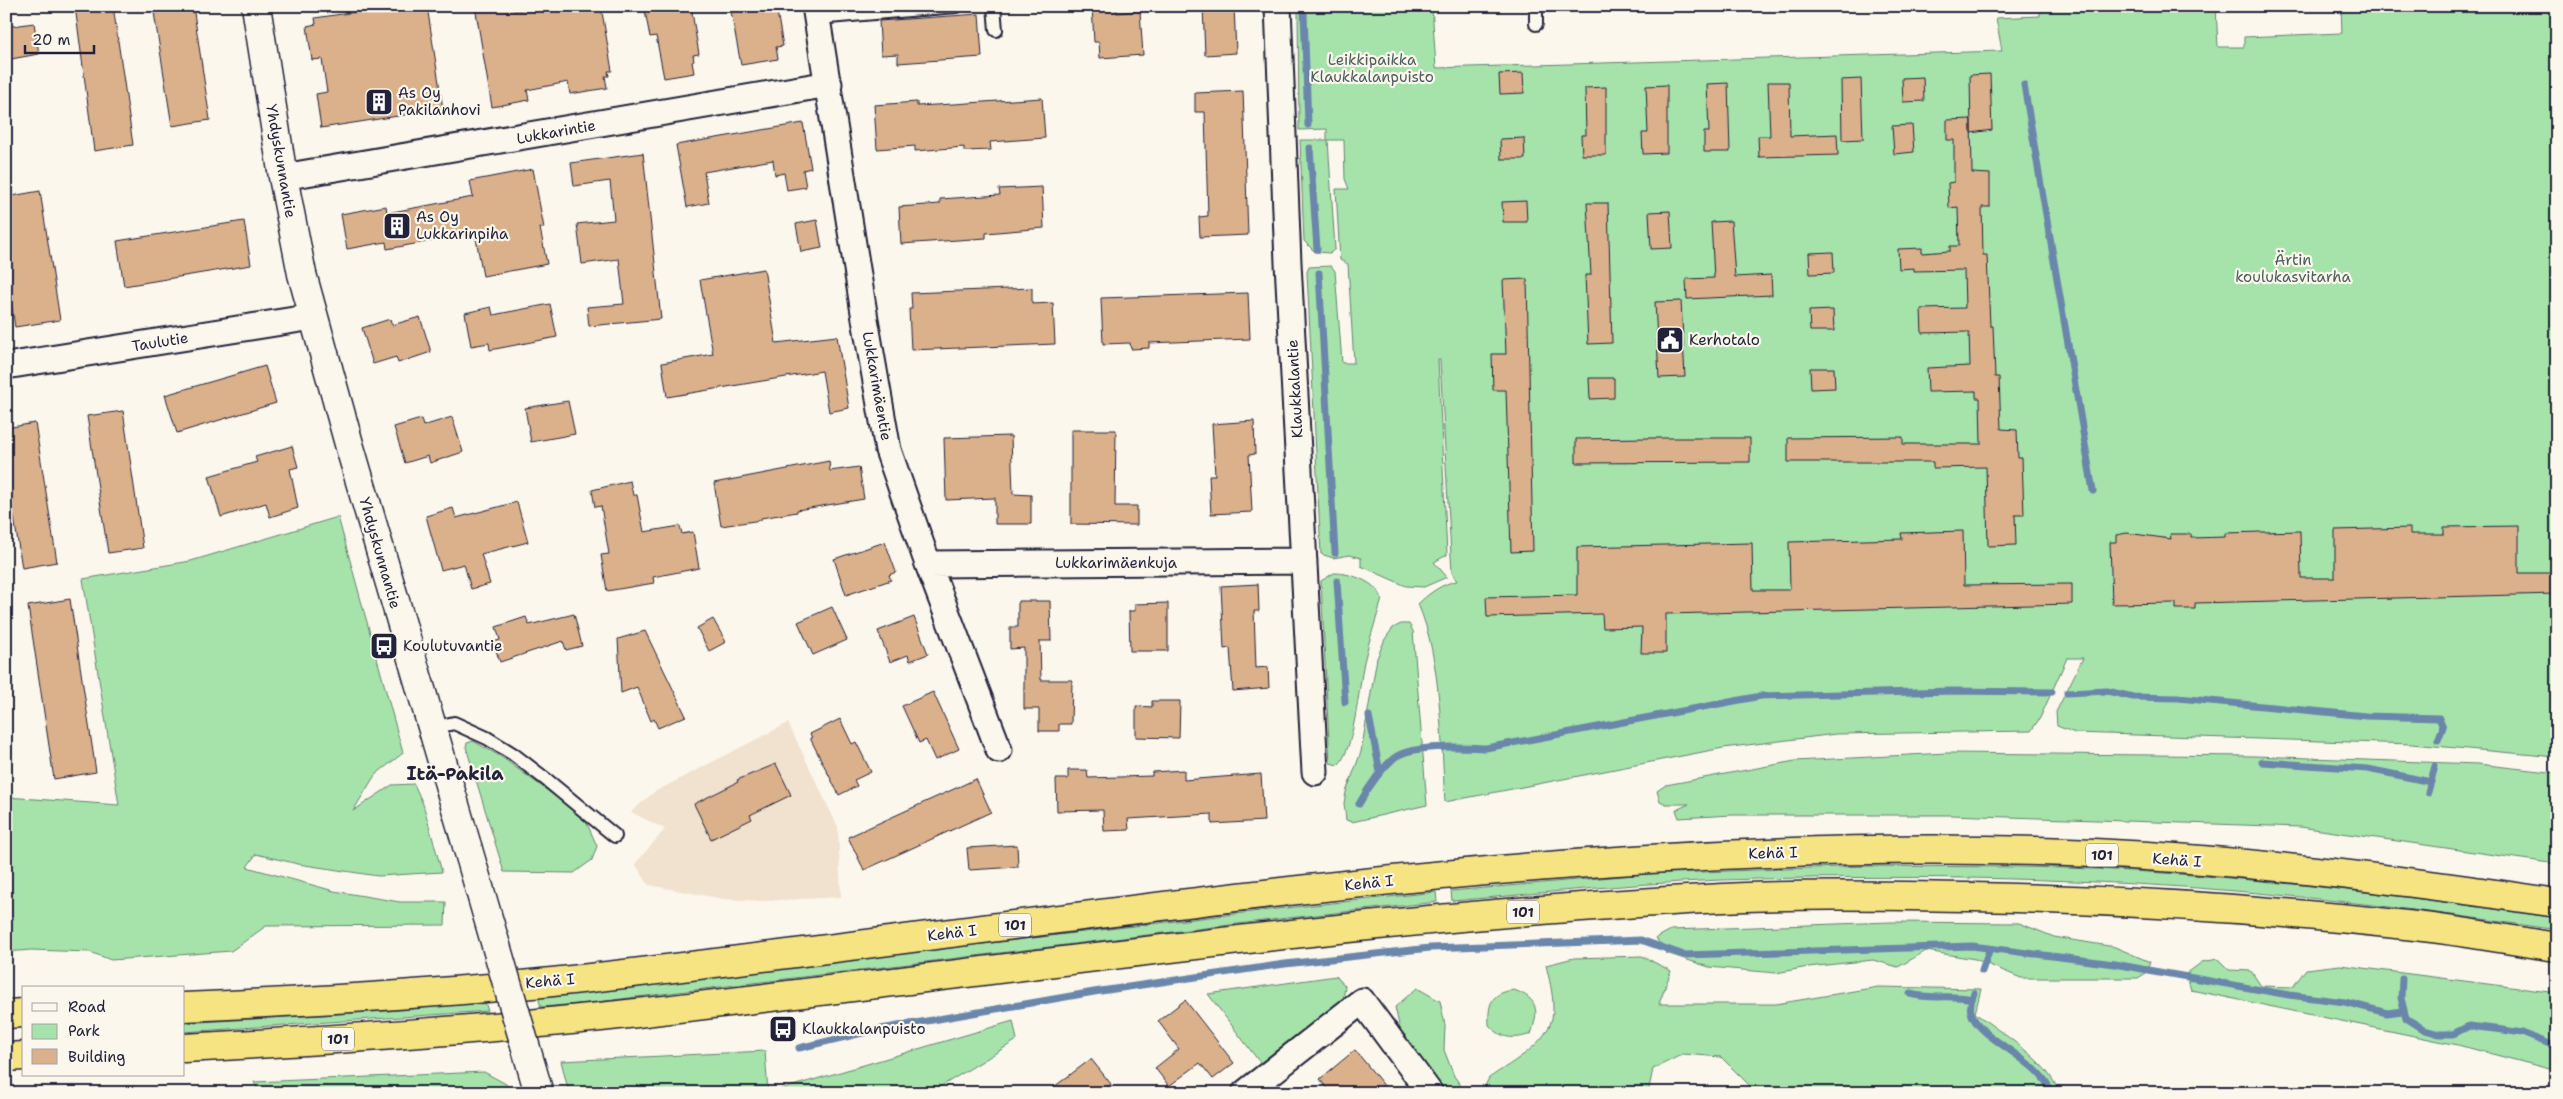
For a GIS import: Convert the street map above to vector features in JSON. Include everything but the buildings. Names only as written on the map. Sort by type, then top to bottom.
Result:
[{"type":"highway","name":"Kehä I","points":[[185,1007],[386,996],[584,978],[1389,880],[1645,859],[1754,853],[1868,851],[2068,852],[2268,866],[2426,884],[2557,902]]},
{"type":"highway","name":"101","points":[[185,1048],[492,1028],[633,1014],[1285,934],[1628,904],[1753,897],[1866,895],[2058,899],[2254,910],[2418,926],[2557,947]]},
{"type":"highway","points":[[6,1014],[22,1013]]},
{"type":"highway","points":[[6,1057],[22,1056]]},
{"type":"main road","name":"Yhdyskunnantie","points":[[256,6],[283,177],[313,318],[538,1093]]},
{"type":"street","name":"Klaukkalantie","points":[[1278,6],[1315,772]]},
{"type":"street","name":"Lukkarimäentie","points":[[816,12],[829,84],[864,320],[888,450],[928,564],[999,750]]},
{"type":"street","name":"Lukkarintie","points":[[283,177],[829,84]]},
{"type":"street","name":"Taulutie","points":[[6,366],[313,318]]},
{"type":"street","name":"Lukkarimäenkuja","points":[[928,564],[1304,561]]},
{"type":"street","points":[[1245,1093],[1362,1001],[1430,1093]]},
{"type":"lane","points":[[816,12],[956,6]]},
{"type":"lane","points":[[994,6],[996,30]]},
{"type":"lane","points":[[1536,6],[1536,24]]},
{"type":"lane","points":[[433,728],[454,723],[487,738],[514,754],[615,836]]},
{"type":"shaded area","points":[[788,723],[838,827],[841,897],[763,901],[723,899],[649,885],[635,864],[665,829],[631,812],[654,792]]},
{"type":"green space","points":[[1298,6],[1432,6],[1436,68],[2002,51],[1996,18],[2040,16],[2040,6],[2216,6],[2218,47],[2244,47],[2244,37],[2342,33],[2341,6],[2557,6],[2557,757],[2412,744],[2075,733],[2057,726],[2056,712],[2083,658],[2067,658],[2040,718],[2031,731],[1836,734],[1723,748],[1445,802],[1436,675],[1426,626],[1418,604],[1426,596],[1446,584],[1457,581],[1452,573],[1440,360],[1438,360],[1447,555],[1434,562],[1447,577],[1424,587],[1406,586],[1361,566],[1361,558],[1350,555],[1333,558],[1321,554],[1307,272],[1309,267],[1331,266],[1335,271],[1342,363],[1354,363],[1348,264],[1340,260],[1336,189],[1349,189],[1345,179],[1344,140],[1328,140],[1335,249],[1330,253],[1315,252],[1304,241],[1300,140],[1327,140],[1327,129],[1299,130]]},
{"type":"green space","points":[[338,517],[403,753],[375,775],[353,811],[392,785],[414,784],[423,804],[442,872],[378,876],[298,864],[256,854],[247,867],[334,891],[400,902],[446,902],[445,925],[266,926],[231,951],[111,960],[90,952],[31,950],[6,952],[6,797],[119,805],[83,579],[191,561]]},
{"type":"green space","points":[[1334,573],[1355,577],[1369,583],[1375,588],[1382,599],[1364,662],[1352,733],[1344,758],[1338,765],[1330,763],[1321,581]]},
{"type":"green space","points":[[1401,624],[1409,624],[1413,631],[1427,805],[1352,822],[1346,820],[1344,803],[1346,792],[1361,752],[1377,658],[1385,639],[1393,628]]},
{"type":"green space","points":[[473,741],[500,756],[584,817],[597,846],[592,860],[574,873],[504,872],[466,747],[467,743]]},
{"type":"green space","points":[[1947,753],[2254,756],[2478,764],[2557,773],[2557,864],[2300,827],[1951,815],[1732,815],[1679,818],[1676,810],[1689,804],[1666,804],[1660,801],[1657,791],[1666,785],[1795,761]]},
{"type":"green space","points":[[1868,866],[2068,868],[2252,880],[2374,893],[2557,918],[2557,930],[2408,909],[2295,897],[2196,888],[2071,881],[1882,877],[1719,880],[1604,887],[1452,901],[1451,891],[1646,874]]},
{"type":"green space","points":[[1436,892],[1437,902],[1279,919],[588,1003],[541,1007],[538,997],[1277,909]]},
{"type":"green space","points":[[1891,922],[2019,923],[2054,937],[2115,947],[2150,962],[2146,973],[2138,978],[2021,978],[1975,959],[1926,951],[1898,967],[1873,960],[1808,967],[1776,973],[1709,967],[1666,953],[1656,938],[1671,930]]},
{"type":"green space","points":[[1642,956],[1671,971],[1659,1004],[1776,1004],[1878,987],[1981,989],[1975,1013],[2035,1059],[2054,1081],[2059,1093],[1752,1093],[1750,1086],[1721,1057],[1683,1054],[1653,1069],[1648,1093],[1486,1093],[1485,1086],[1489,1078],[1531,1049],[1547,1030],[1552,1019],[1553,1007],[1552,991],[1546,965],[1574,958]]},
{"type":"green space","points":[[2218,959],[2229,970],[2251,971],[2261,986],[2293,987],[2306,969],[2340,965],[2557,993],[2557,1071],[2458,1045],[2191,990],[2186,974],[2202,962]]},
{"type":"green space","points":[[1336,976],[1345,986],[1343,1001],[1261,1064],[1208,994]]},
{"type":"green space","points":[[1417,988],[1440,1001],[1445,1025],[1444,1050],[1454,1076],[1466,1093],[1443,1093],[1402,1038],[1395,1007]]},
{"type":"green space","points":[[1514,990],[1528,997],[1536,1012],[1531,1034],[1508,1037],[1503,1036],[1489,1025],[1489,1011],[1492,1000],[1506,991]]},
{"type":"green space","points":[[485,1002],[488,1011],[185,1032],[185,1023],[388,1011]]},
{"type":"green space","points":[[1013,1021],[1017,1040],[930,1093],[769,1093]]},
{"type":"green space","points":[[765,1051],[768,1093],[569,1093],[561,1061]]},
{"type":"green space","points":[[484,1072],[506,1084],[509,1093],[259,1093],[254,1082]]},
{"type":"waterway","points":[[1304,12],[1308,125]]},
{"type":"waterway","points":[[2024,85],[2093,491]]},
{"type":"waterway","points":[[1310,148],[1317,249]]},
{"type":"waterway","points":[[1319,273],[1335,553]]},
{"type":"waterway","points":[[1337,581],[1345,702]]},
{"type":"waterway","points":[[1359,804],[1375,779],[1394,758],[1413,750],[1425,748],[1486,748],[1761,696],[1953,691],[2052,692]]},
{"type":"waterway","points":[[2067,693],[2107,691],[2133,697],[2178,698],[2366,716],[2439,718],[2443,727],[2438,740]]},
{"type":"waterway","points":[[1369,716],[1380,772]]},
{"type":"waterway","points":[[2262,762],[2368,769],[2431,782]]},
{"type":"waterway","points":[[2428,792],[2435,766]]},
{"type":"waterway","points":[[799,1048],[875,1030],[1094,992],[1285,964],[1430,948],[1641,940],[1684,955],[1972,946],[2114,964],[2289,995],[2345,1002],[2387,1013],[2403,1011]]},
{"type":"waterway","points":[[1982,971],[1990,948]]},
{"type":"waterway","points":[[2402,979],[2401,998],[2406,1018],[2425,1030],[2439,1034],[2453,1034],[2469,1026],[2503,1030],[2522,1033],[2557,1047]]},
{"type":"waterway","points":[[1974,993],[1970,1009],[1976,1022],[1984,1031],[2035,1069],[2052,1093]]},
{"type":"waterway","points":[[1910,994],[1926,997],[1972,999]]},
{"type":"place","name":"As Oy Pakilanhovi","points":[[379,102]]},
{"type":"place","name":"As Oy Lukkarinpiha","points":[[397,226]]},
{"type":"place","name":"Kerhotalo","points":[[1670,340]]},
{"type":"place","name":"Koulutuvantie","points":[[384,646]]},
{"type":"place","name":"Klaukkalanpuisto","points":[[783,1029]]},
{"type":"district","name":"Itä-Pakila","points":[[455,774]]},
{"type":"park label","name":"Leikkipaikka Klaukkalanpuisto","points":[[1372,68]]},
{"type":"park label","name":"Ärtin koulukasvitarha","points":[[2293,268]]}]
